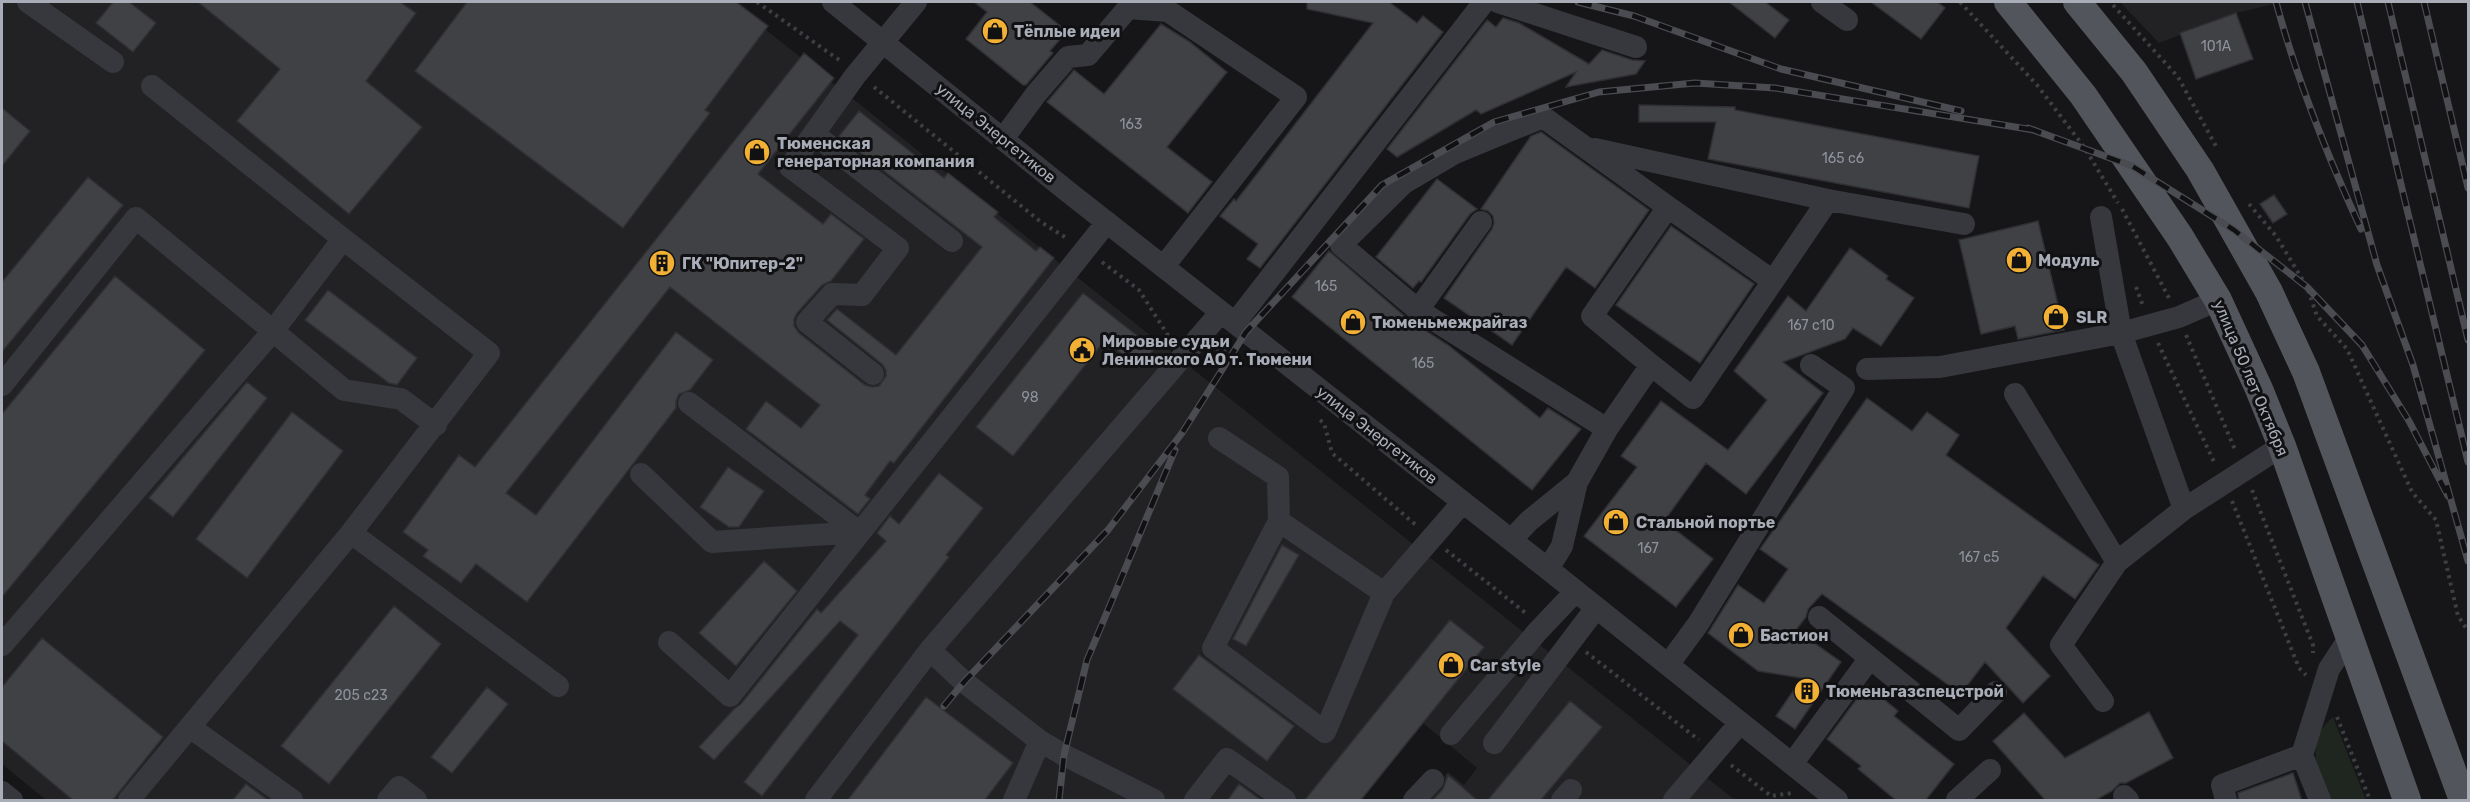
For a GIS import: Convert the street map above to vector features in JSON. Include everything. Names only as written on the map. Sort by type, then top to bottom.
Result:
[{"type":"main road","name":"улица 50 лет Октября","points":[[2008,2],[2083,95],[2180,237],[2218,300],[2259,388],[2282,447],[2407,801]]},
{"type":"main road","points":[[2077,2],[2134,72],[2200,170],[2269,292],[2306,372],[2463,801]]},
{"type":"street","points":[[28,2],[113,62]]},
{"type":"street","name":"улица Энергетиков","points":[[833,2],[1837,801]]},
{"type":"street","points":[[873,374],[807,322],[832,294],[862,295],[898,248],[790,167],[858,74],[916,2]]},
{"type":"street","points":[[816,801],[930,650],[1187,354],[1228,317],[1484,2]]},
{"type":"street","points":[[1498,2],[1636,47]]},
{"type":"street","points":[[1822,2],[1847,20]]},
{"type":"street","points":[[1003,139],[1036,94],[1068,57],[1088,55],[1128,8],[1168,11],[1296,97],[1164,266]]},
{"type":"street","points":[[129,801],[351,533],[489,353],[152,86]]},
{"type":"street","points":[[1607,429],[1418,310],[1341,245],[1404,183],[1455,153],[1543,117],[1773,281]]},
{"type":"street","points":[[814,134],[952,241]]},
{"type":"street","points":[[1585,147],[1828,200],[1964,224]]},
{"type":"street","points":[[1668,207],[1592,316],[1693,398],[1828,200]]},
{"type":"street","points":[[2106,208],[2121,333],[2184,509]]},
{"type":"street","points":[[2,385],[136,218],[344,390],[400,399],[436,425]]},
{"type":"street","points":[[669,642],[730,696],[1107,222]]},
{"type":"street","points":[[1418,310],[1481,222]]},
{"type":"street","points":[[2,645],[273,331],[343,239]]},
{"type":"street","points":[[1866,369],[1940,367],[2121,333],[2179,317],[2218,300]]},
{"type":"street","points":[[1548,569],[1562,546],[1577,482],[1607,429],[1651,365]]},
{"type":"street","points":[[1668,665],[1698,624],[1844,388],[1811,365]]},
{"type":"street","points":[[2015,394],[2117,562]]},
{"type":"street","points":[[689,403],[859,532]]},
{"type":"street","points":[[1219,438],[1278,477],[1279,521],[1213,648],[1325,732],[1384,593],[1463,502]]},
{"type":"street","points":[[2103,701],[2061,645],[2117,562],[2184,509],[2282,447]]},
{"type":"street","points":[[641,474],[712,542],[859,532]]},
{"type":"street","points":[[1511,540],[1529,521],[1577,482]]},
{"type":"street","points":[[1279,521],[1384,593]]},
{"type":"street","points":[[351,533],[558,686]]},
{"type":"street","points":[[1451,734],[1543,626],[1576,591]]},
{"type":"street","points":[[1494,743],[1596,608]]},
{"type":"street","points":[[1819,617],[1959,730],[1996,692]]},
{"type":"street","points":[[2320,801],[2302,755],[2329,669],[2350,637]]},
{"type":"street","points":[[930,650],[964,682],[1040,741],[1154,801]]},
{"type":"street","points":[[1792,764],[1870,658]]},
{"type":"street","points":[[1674,801],[1740,723]]},
{"type":"street","points":[[190,728],[292,801]]},
{"type":"street","points":[[1014,801],[1040,741]]},
{"type":"street","points":[[2226,801],[2222,785],[2302,755]]},
{"type":"street","points":[[1195,801],[1227,759],[1285,801]]},
{"type":"street","points":[[1957,801],[1990,770]]},
{"type":"street","points":[[1414,801],[1432,780]]},
{"type":"street","points":[[388,801],[399,787],[416,801]]},
{"type":"street","points":[[2,792],[12,801]]},
{"type":"path","points":[[757,2],[858,74],[1041,222],[1085,250],[1139,290],[1167,336],[1187,354],[1213,348],[1234,350],[1243,358]]},
{"type":"path","points":[[1960,2],[2037,85],[2084,147],[2125,213],[2179,317],[2244,469],[2313,645],[2312,660]]},
{"type":"path","points":[[2110,2],[2178,77],[2220,154]]},
{"type":"path","points":[[2106,208],[2109,189]]},
{"type":"path","points":[[2247,202],[2276,236],[2307,287],[2317,316],[2348,349],[2412,492],[2436,520],[2458,616],[2469,631]]},
{"type":"path","points":[[2133,278],[2149,325],[2242,520],[2299,668],[2307,676],[2310,668]]},
{"type":"path","points":[[1315,416],[1324,423],[1332,453],[1432,538],[1543,626]]},
{"type":"path","points":[[1571,641],[1771,796],[1799,792]]},
{"type":"path","points":[[2334,709],[2370,801]]},
{"type":"shaded area","points":[[2,2],[731,2],[1735,800],[1423,800],[1448,772],[1464,785],[1477,768],[1423,723],[1360,800],[46,800],[2,764]]},
{"type":"shaded area","points":[[2120,2],[2282,2],[2236,13],[2159,43]]},
{"type":"shaded area","points":[[2333,717],[2366,800],[2329,800],[2318,767],[2316,747],[2318,737]]},
{"type":"building","points":[[113,2],[129,2],[156,23],[133,52],[96,23]]},
{"type":"building","points":[[198,2],[400,2],[416,13],[366,81],[422,127],[349,214],[237,121],[280,69]]},
{"type":"building","points":[[467,2],[736,2],[768,26],[705,110],[710,113],[623,228],[415,71]]},
{"type":"building","points":[[974,2],[1030,2],[1067,31],[1050,51],[1053,53],[1026,85],[1023,85],[966,39],[987,12]]},
{"type":"building","points":[[1307,2],[1389,2],[1417,23],[1423,16],[1443,32],[1260,268],[1247,259],[1258,244],[1220,216],[1234,199],[1236,201],[1373,23],[1307,9]]},
{"type":"building","points":[[1729,2],[1765,2],[1789,20],[1775,38]]},
{"type":"building","points":[[1871,2],[1937,2],[1945,8],[1921,39]]},
{"type":"building","points":[[2236,13],[2253,59],[2196,79],[2180,33]]},
{"type":"building","points":[[1503,18],[1519,23],[1589,64],[1602,50],[1632,60],[1645,61],[1636,74],[1566,87],[1576,72],[1481,114],[1476,110],[1397,157],[1387,149],[1487,20],[1496,27]]},
{"type":"building","points":[[1161,24],[1190,42],[1227,72],[1167,147],[1212,182],[1188,213],[1047,102],[1074,70],[1104,94]]},
{"type":"building","points":[[804,53],[834,78],[758,174],[823,224],[831,214],[864,239],[831,281],[822,285],[797,313],[794,326],[799,333],[865,385],[879,386],[886,376],[886,370],[882,364],[827,320],[837,309],[896,355],[982,247],[839,136],[859,111],[944,178],[948,173],[998,212],[994,217],[1036,251],[1040,247],[1054,258],[894,463],[890,461],[865,495],[870,499],[858,514],[746,429],[766,401],[801,428],[820,405],[670,287],[506,493],[536,515],[676,332],[713,360],[690,390],[679,394],[676,408],[527,602],[476,564],[461,583],[423,556],[428,550],[403,532],[459,455],[475,467]]},
{"type":"building","points":[[1639,105],[1735,107],[1735,110],[1979,156],[1969,208],[1708,159],[1716,122],[1639,122]]},
{"type":"building","points":[[2,108],[30,131],[2,166]]},
{"type":"building","points":[[1541,132],[1649,210],[1595,288],[1566,267],[1512,345],[1444,298],[1492,229],[1493,216],[1481,209],[1531,136]]},
{"type":"building","points":[[88,177],[123,205],[2,352],[2,282]]},
{"type":"building","points":[[1437,179],[1477,209],[1470,214],[1421,282],[1419,281],[1413,288],[1376,257]]},
{"type":"building","points":[[2274,195],[2287,214],[2273,223],[2260,204]]},
{"type":"building","points":[[2038,221],[2064,330],[2018,339],[2015,326],[1981,334],[1959,240]]},
{"type":"building","points":[[1671,226],[1754,284],[1700,363],[1616,305]]},
{"type":"building","points":[[1850,248],[1888,276],[1886,279],[1914,298],[1881,346],[1853,328],[1845,339],[1783,362],[1823,393],[1746,494],[1706,463],[1664,521],[1713,559],[1676,607],[1584,536],[1637,467],[1621,456],[1661,401],[1728,450],[1767,400],[1734,371],[1788,296],[1806,311]]},
{"type":"building","points":[[1329,251],[1409,320],[1448,345],[1540,418],[1548,408],[1581,429],[1532,490],[1292,297]]},
{"type":"building","points":[[115,276],[205,350],[2,597],[2,414]]},
{"type":"building","points":[[328,290],[417,358],[397,385],[389,383],[305,320]]},
{"type":"building","points":[[1083,293],[1154,349],[1139,368],[1105,340],[1013,456],[976,427]]},
{"type":"building","points":[[247,382],[267,398],[173,517],[149,498]]},
{"type":"building","points":[[1867,398],[1912,431],[1927,412],[1959,435],[1946,455],[2099,565],[2075,599],[2043,576],[2006,628],[2050,676],[2023,703],[1985,662],[1961,694],[1822,594],[1808,609],[1806,617],[1796,630],[1841,662],[1795,729],[1776,716],[1802,678],[1758,671],[1708,633],[1738,585],[1764,603],[1788,569],[1760,549]]},
{"type":"building","points":[[292,412],[343,451],[247,578],[196,539]]},
{"type":"building","points":[[728,467],[764,491],[739,527],[729,527],[700,507]]},
{"type":"building","points":[[939,473],[983,508],[946,555],[949,557],[762,796],[744,782],[858,635],[840,621],[714,760],[699,747],[741,704],[817,609],[821,613],[886,541],[877,533],[890,516],[899,524]]},
{"type":"building","points":[[1282,545],[1299,555],[1246,646],[1233,639]]},
{"type":"building","points":[[764,561],[797,591],[736,666],[699,633]]},
{"type":"building","points":[[394,606],[441,644],[329,784],[281,746]]},
{"type":"building","points":[[1450,620],[1484,647],[1360,801],[1304,801]]},
{"type":"building","points":[[42,638],[163,737],[112,801],[74,801],[2,741],[2,687]]},
{"type":"building","points":[[1199,655],[1294,726],[1267,761],[1173,689]]},
{"type":"building","points":[[1867,685],[1898,711],[1894,716],[1954,764],[1925,801],[1897,801],[1858,769],[1861,766],[1827,739]]},
{"type":"building","points":[[487,687],[508,704],[452,773],[431,757]]},
{"type":"building","points":[[926,697],[1013,763],[984,801],[847,801]]},
{"type":"building","points":[[1570,701],[1602,727],[1540,801],[1487,801]]},
{"type":"building","points":[[2149,712],[2173,758],[2126,783],[2120,783],[2112,791],[2094,801],[2046,801],[1993,741],[2024,713],[2065,758]]},
{"type":"building","points":[[2293,773],[2302,801],[2239,801],[2238,793]]},
{"type":"building","points":[[1448,775],[1478,801],[1432,801],[1443,789]]},
{"type":"building","points":[[246,784],[269,801],[232,801]]},
{"type":"building","points":[[1239,784],[1262,801],[1227,801]]},
{"type":"railway","points":[[1578,2],[1634,16],[1781,69],[1961,111]]},
{"type":"railway","points":[[2276,2],[2293,60],[2314,117],[2361,229]]},
{"type":"railway","points":[[2305,2],[2377,265],[2413,365],[2468,561]]},
{"type":"railway","points":[[2357,2],[2468,462]]},
{"type":"railway","points":[[2388,2],[2468,340]]},
{"type":"railway","points":[[2424,2],[2468,188]]},
{"type":"railway","points":[[944,706],[1108,530],[1182,433],[1246,332],[1382,185],[1494,122],[1599,92],[1695,83],[1775,88],[2034,130]]},
{"type":"railway","points":[[2028,128],[2132,166],[2234,230],[2307,287],[2362,345],[2409,421],[2448,496]]},
{"type":"railway","points":[[1059,800],[1064,755],[1087,660],[1175,450]]},
{"type":"place","name":"Тёплые идеи","points":[[995,31]]},
{"type":"place","name":"Тюменская генераторная компания","points":[[757,152]]},
{"type":"place","name":"Модуль","points":[[2019,260]]},
{"type":"place","name":"ГК \"Юпитер-2\"","points":[[662,263]]},
{"type":"place","name":"SLR","points":[[2056,317]]},
{"type":"place","name":"Тюменьмежрайгаз","points":[[1353,322]]},
{"type":"place","name":"Мировые судьи Ленинского АО т. Тюмени","points":[[1082,350]]},
{"type":"place","name":"Стальной портье","points":[[1616,522]]},
{"type":"place","name":"Бастион","points":[[1741,635]]},
{"type":"place","name":"Car style","points":[[1451,665]]},
{"type":"place","name":"Тюменьгазспецстрой","points":[[1807,691]]}]
